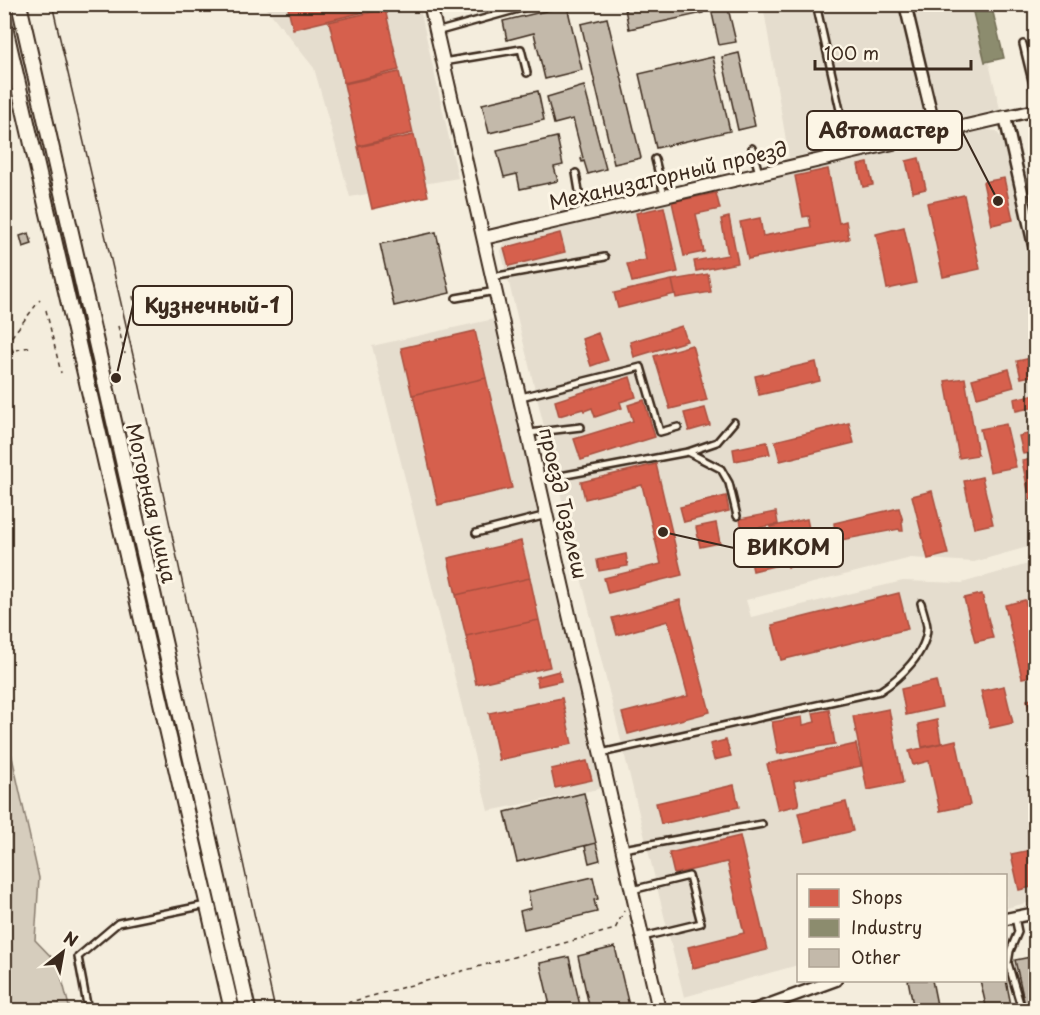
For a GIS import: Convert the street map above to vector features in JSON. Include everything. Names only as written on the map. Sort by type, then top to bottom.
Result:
[{"type":"main road","name":"Моторная улица","points":[[19,4],[248,1011]]},
{"type":"main road","name":"Моторная улица","points":[[4,23],[232,1011]]},
{"type":"main road","points":[[153,665],[168,661]]},
{"type":"street","name":"проезд Тозелеш","points":[[430,4],[660,1011]]},
{"type":"street","points":[[905,4],[936,133]]},
{"type":"street","name":"Механизаторный проезд","points":[[484,238],[1035,110]]},
{"type":"street","points":[[1005,117],[1034,240],[1035,254]]},
{"type":"street","points":[[1010,918],[1035,913]]},
{"type":"street","points":[[754,1011],[833,982]]},
{"type":"lane","points":[[436,32],[536,4]]},
{"type":"lane","points":[[816,4],[847,141],[859,151]]},
{"type":"lane","points":[[1023,44],[1035,97]]},
{"type":"lane","points":[[443,62],[521,49],[527,73]]},
{"type":"lane","points":[[752,148],[759,174]]},
{"type":"lane","points":[[655,159],[664,196]]},
{"type":"lane","points":[[576,173],[583,215]]},
{"type":"lane","points":[[492,277],[605,257]]},
{"type":"lane","points":[[456,298],[496,291]]},
{"type":"lane","points":[[519,397],[641,367],[660,432],[678,427]]},
{"type":"lane","points":[[539,480],[688,452],[717,442],[734,422]]},
{"type":"lane","points":[[528,434],[581,427]]},
{"type":"lane","points":[[688,452],[720,469],[729,483],[737,516]]},
{"type":"lane","points":[[476,533],[547,515]]},
{"type":"lane","points":[[601,753],[880,691],[911,663],[924,641],[927,627],[921,603]]},
{"type":"lane","points":[[623,849],[762,824]]},
{"type":"lane","points":[[632,890],[689,876],[701,923],[643,937]]},
{"type":"lane","points":[[88,1011],[78,957],[118,923],[207,905]]},
{"type":"lane","points":[[1010,918],[1018,932],[1008,963],[1022,1011]]},
{"type":"path","points":[[133,296],[139,322]]},
{"type":"path","points":[[4,346],[40,300]]},
{"type":"path","points":[[46,310],[61,373]]},
{"type":"path","points":[[118,326],[125,354]]},
{"type":"path","points":[[7,352],[33,346]]},
{"type":"path","points":[[321,1011],[615,929],[626,905],[635,903]]},
{"type":"shaded area","points":[[264,5],[419,5],[458,178],[350,197],[314,68]]},
{"type":"shaded area","points":[[763,5],[975,5],[1000,109],[789,158]]},
{"type":"shaded area","points":[[983,129],[996,131],[1003,140],[1035,281],[1035,545],[974,562],[911,558],[746,600],[751,617],[903,581],[962,583],[1035,562],[1035,901],[1007,908],[1007,874],[797,874],[797,965],[684,997],[501,251],[504,243],[511,238]]},
{"type":"shaded area","points":[[494,319],[603,788],[488,811],[372,346]]},
{"type":"shaded area","points":[[4,721],[39,878],[35,940],[58,964],[70,1010],[7,1010],[5,999]]},
{"type":"building: Shops","points":[[287,4],[384,4],[385,7],[293,29]]},
{"type":"building: Shops","points":[[385,9],[399,70],[344,83],[329,22]]},
{"type":"building: Shops","points":[[399,72],[413,133],[358,146],[344,84]]},
{"type":"building: Shops","points":[[414,135],[428,196],[372,209],[358,147]]},
{"type":"building: Shops","points":[[919,158],[926,189],[913,192],[906,161]]},
{"type":"building: Shops","points":[[868,163],[873,185],[863,187],[858,165]]},
{"type":"building: Shops","points":[[828,169],[839,223],[846,221],[849,239],[748,259],[740,222],[760,218],[763,236],[811,227],[809,216],[803,217],[795,176]]},
{"type":"building: Shops","points":[[1004,178],[1013,220],[992,225],[983,182]]},
{"type":"building: Shops","points":[[716,193],[720,209],[696,214],[704,252],[684,256],[672,202]]},
{"type":"building: Shops","points":[[964,195],[980,269],[943,277],[927,203]]},
{"type":"building: Shops","points":[[664,207],[678,272],[632,282],[627,264],[646,260],[636,213]]},
{"type":"building: Shops","points":[[729,217],[738,263],[696,271],[694,261],[728,255],[721,219]]},
{"type":"building: Shops","points":[[904,227],[916,283],[887,289],[876,234]]},
{"type":"building: Shops","points":[[560,233],[565,252],[509,266],[504,248]]},
{"type":"building: Shops","points":[[708,274],[711,292],[676,298],[672,280]]},
{"type":"building: Shops","points":[[672,280],[675,294],[618,308],[614,293]]},
{"type":"building: Shops","points":[[682,326],[687,341],[634,357],[630,342]]},
{"type":"building: Shops","points":[[475,331],[486,378],[412,395],[401,348]]},
{"type":"building: Shops","points":[[598,333],[608,360],[591,366],[582,339]]},
{"type":"building: Shops","points":[[692,345],[707,400],[670,409],[654,356]]},
{"type":"building: Shops","points":[[1036,357],[1036,375],[1021,378],[1017,361]]},
{"type":"building: Shops","points":[[816,362],[820,381],[759,395],[755,376]]},
{"type":"building: Shops","points":[[1009,369],[1014,387],[977,397],[972,379]]},
{"type":"building: Shops","points":[[630,377],[636,397],[620,402],[622,408],[595,417],[592,408],[559,416],[555,401]]},
{"type":"building: Shops","points":[[486,378],[512,488],[438,505],[413,395]]},
{"type":"building: Shops","points":[[965,378],[978,455],[959,458],[945,381]]},
{"type":"building: Shops","points":[[1036,394],[1036,407],[1016,411],[1014,399]]},
{"type":"building: Shops","points":[[644,400],[655,437],[581,460],[574,439],[633,421],[628,405]]},
{"type":"building: Shops","points":[[705,408],[710,425],[689,431],[684,413]]},
{"type":"building: Shops","points":[[849,423],[854,443],[780,461],[775,441]]},
{"type":"building: Shops","points":[[1006,424],[1016,467],[990,472],[980,429]]},
{"type":"building: Shops","points":[[1036,432],[1036,452],[1023,454],[1019,436]]},
{"type":"building: Shops","points":[[767,442],[770,454],[735,461],[733,449]]},
{"type":"building: Shops","points":[[1036,458],[1036,498],[1030,500],[1022,461]]},
{"type":"building: Shops","points":[[656,464],[682,575],[608,593],[604,578],[661,564],[642,485],[585,499],[581,482]]},
{"type":"building: Shops","points":[[982,477],[993,524],[974,528],[964,481]]},
{"type":"building: Shops","points":[[932,491],[948,554],[928,559],[912,496]]},
{"type":"building: Shops","points":[[726,496],[729,511],[684,522],[680,507]]},
{"type":"building: Shops","points":[[899,508],[903,531],[899,529],[836,541],[834,523]]},
{"type":"building: Shops","points":[[776,512],[778,524],[742,531],[740,519]]},
{"type":"building: Shops","points":[[807,519],[815,557],[796,561],[797,565],[788,567],[787,563],[753,571],[749,552],[756,550],[752,536],[771,532],[770,527]]},
{"type":"building: Shops","points":[[716,523],[720,543],[700,547],[696,527]]},
{"type":"building: Shops","points":[[521,541],[530,578],[456,595],[448,558]]},
{"type":"building: Shops","points":[[626,554],[628,566],[599,571],[597,560]]},
{"type":"building: Shops","points":[[530,578],[539,620],[466,636],[456,595]]},
{"type":"building: Shops","points":[[899,593],[908,629],[781,660],[772,625]]},
{"type":"building: Shops","points":[[982,594],[993,638],[975,642],[964,598]]},
{"type":"building: Shops","points":[[680,600],[710,712],[628,734],[622,713],[688,696],[668,621],[617,635],[612,618]]},
{"type":"building: Shops","points":[[1025,600],[1036,645],[1036,675],[1022,678],[1005,605]]},
{"type":"building: Shops","points":[[539,620],[550,667],[476,684],[466,636]]},
{"type":"building: Shops","points":[[559,671],[561,681],[538,686],[536,677]]},
{"type":"building: Shops","points":[[936,681],[942,707],[906,715],[901,689]]},
{"type":"building: Shops","points":[[1004,686],[1013,723],[990,728],[981,691]]},
{"type":"building: Shops","points":[[562,698],[572,744],[499,760],[489,713]]},
{"type":"building: Shops","points":[[1036,698],[1036,735],[1027,700]]},
{"type":"building: Shops","points":[[889,709],[903,783],[867,790],[853,716]]},
{"type":"building: Shops","points":[[829,710],[835,744],[778,754],[772,722],[802,717],[803,725],[815,722],[813,713]]},
{"type":"building: Shops","points":[[937,720],[941,743],[922,747],[918,724]]},
{"type":"building: Shops","points":[[726,740],[731,756],[714,760],[710,744]]},
{"type":"building: Shops","points":[[956,740],[970,805],[940,811],[929,761],[913,765],[909,751]]},
{"type":"building: Shops","points":[[856,744],[861,766],[794,781],[799,805],[778,810],[767,764]]},
{"type":"building: Shops","points":[[587,761],[592,780],[555,788],[551,769]]},
{"type":"building: Shops","points":[[734,785],[739,807],[661,824],[656,803]]},
{"type":"building: Shops","points":[[846,802],[853,831],[805,842],[798,813]]},
{"type":"building: Shops","points":[[1036,803],[1036,822],[1033,823],[1028,805]]},
{"type":"building: Shops","points":[[740,836],[767,950],[693,968],[688,947],[744,933],[727,862],[674,874],[669,853]]},
{"type":"building: Shops","points":[[1036,849],[1036,886],[1019,890],[1011,854]]},
{"type":"building: Industry","points":[[971,4],[991,4],[1004,58],[985,62]]},
{"type":"building: Other","points":[[624,4],[701,4],[703,13],[629,29]]},
{"type":"building: Other","points":[[710,4],[727,4],[736,42],[719,45]]},
{"type":"building: Other","points":[[567,6],[582,70],[545,79],[534,33],[507,40],[503,21]]},
{"type":"building: Other","points":[[607,18],[641,158],[614,164],[581,24]]},
{"type":"building: Other","points":[[739,53],[755,126],[738,130],[722,57]]},
{"type":"building: Other","points":[[713,57],[730,131],[656,148],[639,74]]},
{"type":"building: Other","points":[[584,86],[606,169],[588,174],[584,161],[582,162],[581,159],[583,158],[573,119],[554,124],[547,97]]},
{"type":"building: Other","points":[[538,91],[544,120],[489,133],[482,104]]},
{"type":"building: Other","points":[[557,137],[563,165],[554,167],[558,181],[520,189],[517,174],[504,177],[497,151]]},
{"type":"building: Other","points":[[436,232],[450,293],[394,306],[380,244]]},
{"type":"building: Other","points":[[29,233],[32,244],[23,247],[20,236]]},
{"type":"building: Other","points":[[584,793],[596,843],[517,862],[505,812]]},
{"type":"building: Other","points":[[596,843],[600,860],[589,863],[585,846]]},
{"type":"building: Other","points":[[593,877],[598,899],[594,900],[597,912],[524,929],[520,911],[531,908],[528,892]]},
{"type":"building: Other","points":[[615,947],[630,1010],[590,1010],[578,956]]},
{"type":"building: Other","points":[[1036,956],[1036,1010],[1026,1010],[1015,960]]},
{"type":"building: Other","points":[[569,957],[581,1010],[551,1010],[540,963]]},
{"type":"building: Other","points":[[908,982],[932,982],[938,1010],[914,1010]]},
{"type":"building: Other","points":[[980,982],[1006,982],[1012,1010],[987,1010]]},
{"type":"tram line","points":[[52,4],[135,364],[275,1010]]},
{"type":"place","name":"Автомастер","points":[[998,201]]},
{"type":"place","name":"Кузнечный-1","points":[[116,378]]},
{"type":"place","name":"ВИКОМ","points":[[663,532]]}]
